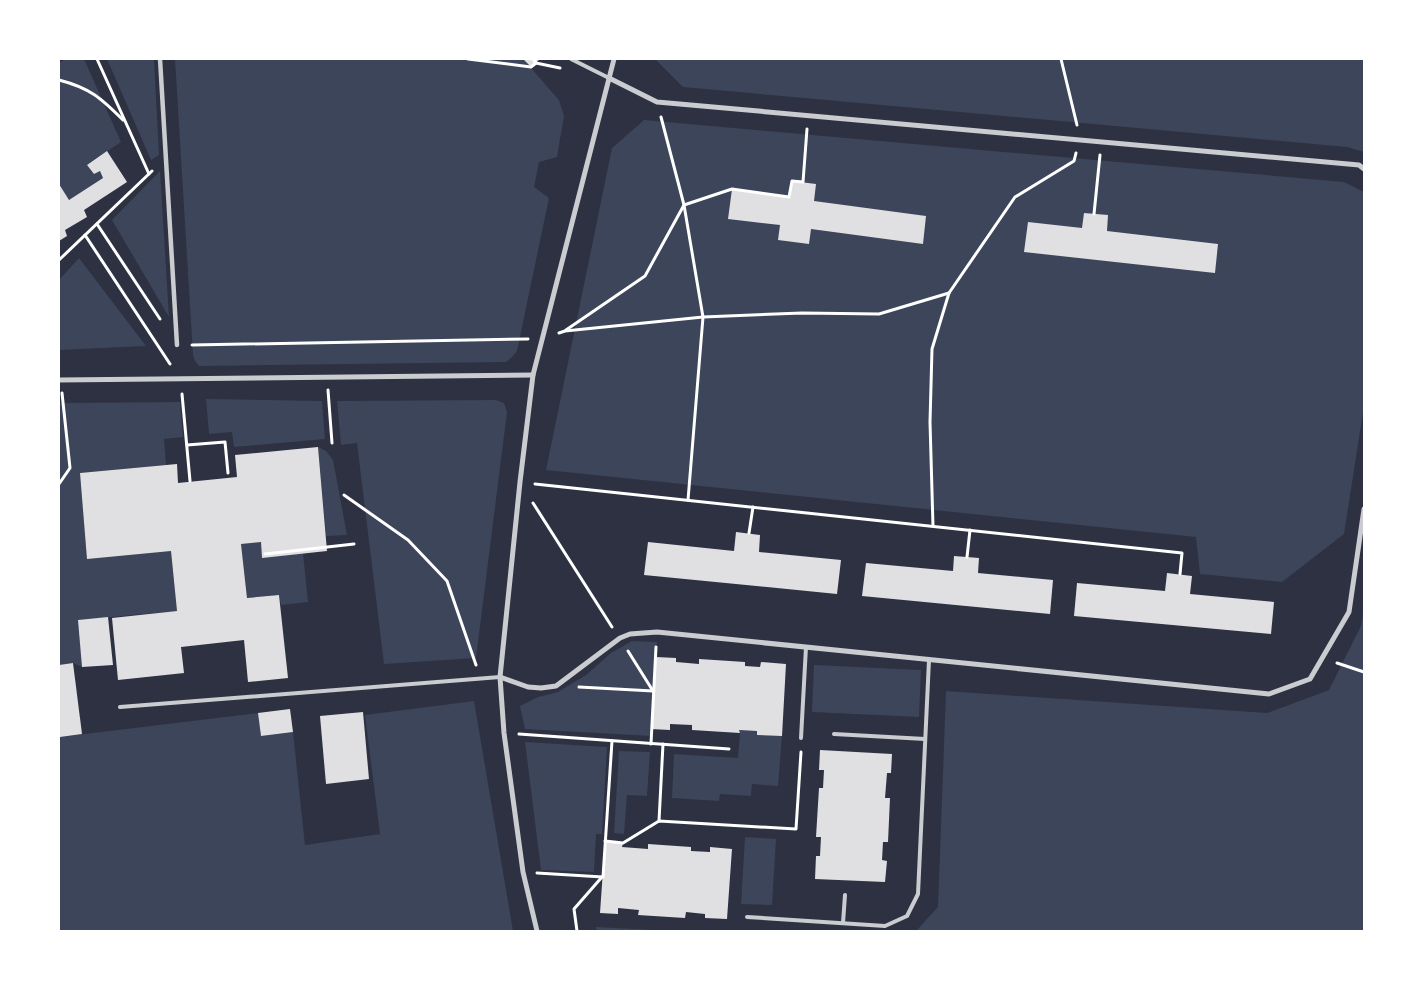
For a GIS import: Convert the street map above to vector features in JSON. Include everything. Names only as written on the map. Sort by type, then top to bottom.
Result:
[{"type":"street","points":[[160,59],[177,345]]},
{"type":"street","points":[[537,931],[523,872],[504,733],[500,677],[533,375],[614,59]]},
{"type":"street","points":[[609,78],[657,102],[1359,165],[1364,169]]},
{"type":"street","points":[[60,380],[533,375]]},
{"type":"street","points":[[500,677],[528,687],[556,686],[620,638],[630,634],[657,632],[1269,694],[1310,679],[1349,612],[1364,509]]},
{"type":"lane","points":[[571,59],[609,78]]},
{"type":"lane","points":[[801,738],[806,647]]},
{"type":"lane","points":[[747,917],[886,926],[907,916],[918,894],[929,660]]},
{"type":"lane","points":[[120,707],[500,677]]},
{"type":"lane","points":[[834,734],[925,739]]},
{"type":"lane","points":[[843,923],[845,895]]},
{"type":"path","points":[[96,59],[149,174]]},
{"type":"path","points":[[468,59],[531,67],[536,63]]},
{"type":"path","points":[[933,526],[930,422],[932,349],[949,293],[1015,197],[1074,161],[1080,140],[1061,59]]},
{"type":"path","points":[[59,80],[75,84],[99,97],[125,122]]},
{"type":"path","points":[[657,102],[684,205],[703,317],[688,500]]},
{"type":"path","points":[[565,331],[645,276],[684,205],[732,189],[789,197],[792,181],[804,182],[808,116]]},
{"type":"path","points":[[1094,214],[1101,142]]},
{"type":"path","points":[[59,260],[166,158]]},
{"type":"path","points":[[97,224],[161,321]]},
{"type":"path","points":[[85,236],[180,379]]},
{"type":"path","points":[[542,338],[565,331],[703,317],[802,313],[879,314],[949,293]]},
{"type":"path","points":[[327,377],[332,443]]},
{"type":"path","points":[[59,484],[70,468],[60,380]]},
{"type":"path","points":[[187,445],[225,442],[228,473]]},
{"type":"path","points":[[520,482],[1182,553],[1180,574]]},
{"type":"path","points":[[520,482],[654,691]]},
{"type":"path","points":[[344,495],[408,540],[446,582],[481,678]]},
{"type":"path","points":[[749,533],[753,507]]},
{"type":"path","points":[[967,557],[970,530]]},
{"type":"path","points":[[265,554],[354,544]]},
{"type":"path","points":[[650,744],[657,632]]},
{"type":"path","points":[[1322,658],[1364,672]]},
{"type":"path","points":[[556,686],[654,691]]},
{"type":"path","points":[[504,733],[729,749]]},
{"type":"path","points":[[605,841],[623,843],[659,821],[796,830],[801,738]]},
{"type":"path","points":[[577,931],[574,909],[603,877],[612,741]]},
{"type":"path","points":[[659,821],[663,744]]},
{"type":"path","points":[[523,872],[603,877]]},
{"type":"shaded area","points":[[66,59],[84,59],[121,142],[87,165],[94,174],[100,171],[103,178],[69,200],[59,184],[59,63]]},
{"type":"shaded area","points":[[107,59],[154,59],[159,155],[151,160]]},
{"type":"shaded area","points":[[175,59],[523,59],[559,100],[564,116],[557,157],[539,162],[534,187],[549,198],[517,351],[512,357],[506,362],[199,366],[193,355]]},
{"type":"shaded area","points":[[655,59],[1364,59],[1364,152],[1347,147],[683,87]]},
{"type":"shaded area","points":[[644,120],[1344,182],[1364,192],[1364,406],[1344,534],[1282,582],[1200,574],[1196,537],[546,470],[612,148]]},
{"type":"shaded area","points":[[160,171],[169,317],[112,220]]},
{"type":"shaded area","points":[[79,258],[146,346],[59,350],[59,280]]},
{"type":"shaded area","points":[[206,399],[322,401],[325,439],[234,447],[232,432],[209,434]]},
{"type":"shaded area","points":[[496,400],[504,403],[507,412],[476,658],[384,664],[357,443],[341,445],[337,401]]},
{"type":"shaded area","points":[[180,402],[183,437],[164,439],[166,465],[80,473],[87,558],[171,551],[177,611],[79,620],[82,667],[73,663],[59,665],[59,403]]},
{"type":"shaded area","points":[[318,447],[326,451],[333,460],[347,535],[326,536]]},
{"type":"shaded area","points":[[261,542],[262,557],[303,553],[308,602],[281,605],[279,595],[247,598],[241,544]]},
{"type":"shaded area","points":[[1364,606],[1364,931],[916,931],[938,907],[946,691],[1267,713],[1329,690],[1361,626]]},
{"type":"shaded area","points":[[632,641],[657,642],[651,736],[525,729],[520,706],[538,697],[558,692],[586,675],[611,653]]},
{"type":"shaded area","points":[[814,665],[921,670],[919,717],[812,712]]},
{"type":"shaded area","points":[[474,701],[513,931],[59,931],[59,729],[60,737],[258,713],[261,736],[293,732],[305,845],[380,834],[365,715]]},
{"type":"shaded area","points":[[739,730],[757,731],[757,735],[782,736],[778,786],[752,784],[751,796],[720,794],[719,801],[672,798],[674,754],[738,758]]},
{"type":"shaded area","points":[[525,742],[607,747],[602,834],[596,834],[594,872],[541,870]]},
{"type":"shaded area","points":[[619,751],[650,752],[647,796],[627,795],[624,834],[614,833]]},
{"type":"shaded area","points":[[745,837],[776,839],[772,905],[741,904]]},
{"type":"shaded area","points":[[596,927],[674,931],[597,931]]},
{"type":"building","points":[[523,59],[540,59],[531,67]]},
{"type":"building","points":[[107,151],[127,182],[84,210],[87,217],[65,230],[67,236],[59,241],[59,184],[69,200],[103,178],[100,171],[94,174],[87,165]]},
{"type":"building","points":[[792,181],[816,184],[814,201],[926,216],[923,244],[811,229],[809,244],[778,240],[780,225],[728,219],[732,189],[789,197]]},
{"type":"building","points":[[1084,213],[1108,215],[1107,231],[1218,244],[1215,273],[1024,252],[1028,222],[1082,228]]},
{"type":"building","points":[[318,447],[327,551],[262,558],[261,542],[241,544],[247,598],[279,595],[288,678],[248,682],[244,640],[181,647],[184,673],[118,680],[112,618],[177,611],[171,551],[87,559],[80,473],[177,464],[178,483],[237,477],[235,455]]},
{"type":"building","points":[[736,532],[760,535],[759,552],[841,560],[837,594],[644,575],[648,542],[734,551]]},
{"type":"building","points":[[954,556],[979,558],[978,573],[1053,580],[1050,614],[862,596],[866,563],[953,571]]},
{"type":"building","points":[[1167,573],[1192,576],[1190,594],[1274,602],[1271,634],[1074,616],[1077,583],[1165,591]]},
{"type":"building","points":[[108,617],[113,665],[82,667],[78,620]]},
{"type":"building","points":[[656,657],[676,658],[676,662],[699,664],[699,659],[745,662],[745,666],[760,667],[761,662],[786,664],[782,736],[757,735],[757,731],[739,730],[740,733],[692,730],[692,725],[670,724],[670,730],[651,729]]},
{"type":"building","points":[[73,663],[82,734],[60,737],[59,665]]},
{"type":"building","points":[[290,709],[293,732],[261,736],[258,713]]},
{"type":"building","points":[[363,712],[369,779],[326,784],[320,716]]},
{"type":"building","points":[[820,750],[892,754],[891,773],[887,773],[885,798],[890,798],[888,842],[883,842],[882,860],[887,861],[885,882],[815,879],[816,856],[820,856],[821,837],[816,837],[819,788],[823,788],[824,770],[819,770]]},
{"type":"building","points":[[605,841],[623,843],[622,847],[648,849],[648,844],[691,847],[691,851],[710,852],[710,847],[732,849],[727,919],[705,918],[705,914],[686,912],[685,918],[638,915],[639,910],[618,908],[618,914],[600,913]]}]
